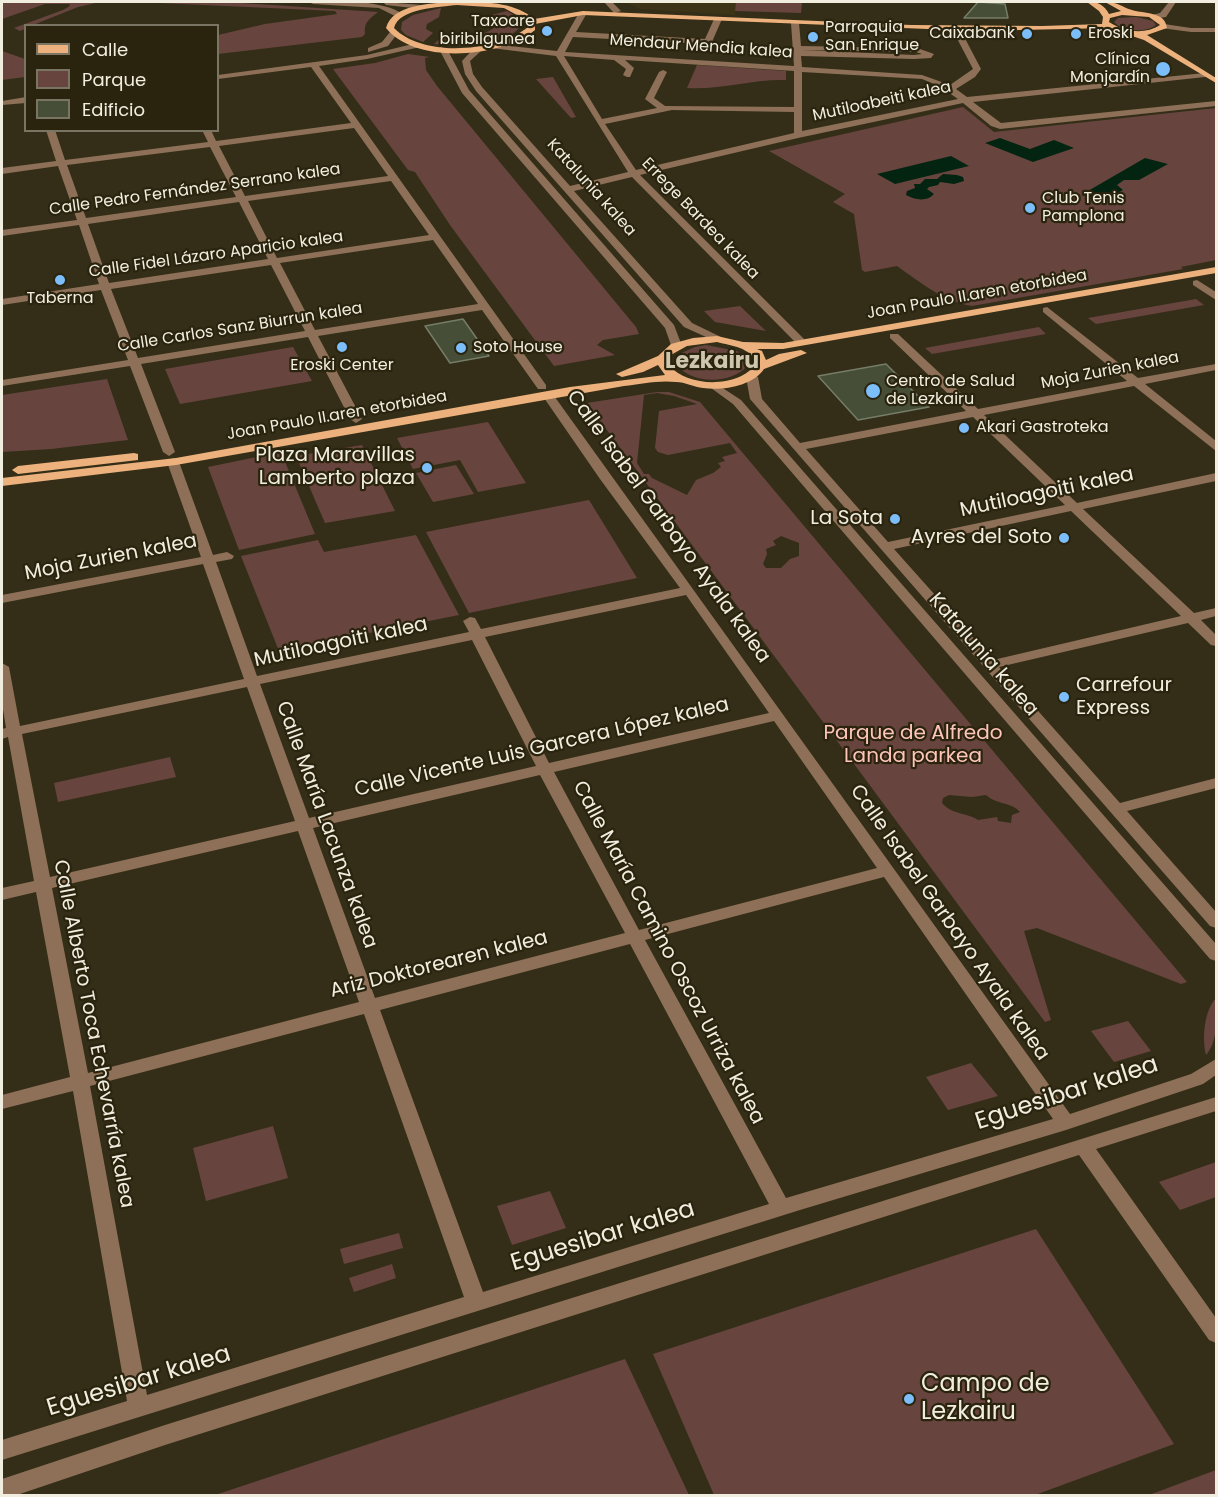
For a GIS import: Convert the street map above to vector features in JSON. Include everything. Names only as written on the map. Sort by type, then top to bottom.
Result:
[{"type":"main road","points":[[1091,2],[1102,9],[1107,21],[1147,38],[1216,81]]},
{"type":"main road","points":[[1109,2],[1132,13],[1155,17],[1162,21],[1167,37]]},
{"type":"main road","points":[[532,22],[528,33],[521,38],[478,48],[443,49],[417,45],[393,34],[390,28],[392,21],[400,15],[443,3],[487,3],[516,10],[617,11],[653,15]]},
{"type":"main road","points":[[516,10],[532,22]]},
{"type":"main road","points":[[532,22],[561,15],[584,13],[795,23],[1074,28],[1132,13]]},
{"type":"main road","points":[[1131,32],[1162,27]]},
{"type":"main road","points":[[1175,45],[1216,70]]},
{"type":"main road","name":"Joan Paulo II.aren etorbidea","points":[[2,471],[171,457],[545,391],[634,372],[663,357],[676,346],[688,342],[717,339],[743,345],[774,347],[1216,270]]},
{"type":"main road","name":"Joan Paulo II.aren etorbidea","points":[[2,482],[83,476],[356,419],[545,391],[678,378],[715,386],[729,385],[783,356],[1216,280]]},
{"type":"main road","points":[[743,345],[757,354],[757,372]]},
{"type":"main road","points":[[663,357],[663,365],[668,372],[678,378]]},
{"type":"street","points":[[313,2],[379,6],[391,9],[400,15]]},
{"type":"street","points":[[376,2],[422,7]]},
{"type":"street","points":[[608,2],[617,11]]},
{"type":"street","points":[[1155,17],[1163,15],[1172,2]]},
{"type":"street","points":[[557,53],[584,13]]},
{"type":"street","points":[[699,62],[718,19]]},
{"type":"street","points":[[795,23],[798,50],[798,135]]},
{"type":"street","points":[[950,88],[960,80],[974,75],[977,69],[955,27]]},
{"type":"street","points":[[1162,27],[1216,30]]},
{"type":"street","points":[[219,72],[348,55],[376,49],[385,44],[393,34]]},
{"type":"street","points":[[570,34],[708,42]]},
{"type":"street","name":"Mendaur Mendia kalea","points":[[521,38],[535,47],[557,53]]},
{"type":"street","points":[[219,77],[367,57],[417,45]]},
{"type":"street","name":"Mendaur Mendia kalea","points":[[491,46],[557,53],[913,76],[934,80],[950,88],[994,124],[1000,126],[1216,104]]},
{"type":"street","name":"Katalunia kalea","points":[[478,48],[466,59],[469,74],[479,89],[688,325],[717,339]]},
{"type":"street","name":"Katalunia kalea","points":[[443,49],[465,91],[670,327],[676,346]]},
{"type":"street","points":[[798,50],[917,50],[930,54],[921,57],[798,50]]},
{"type":"street","name":"Errege Bardea kalea","points":[[557,53],[632,173],[801,342]]},
{"type":"street","points":[[616,57],[630,68],[627,75]]},
{"type":"street","name":"Calle Isabel Garbayo Ayala kalea","points":[[314,65],[1066,1123]]},
{"type":"street","points":[[662,107],[649,99],[663,72]]},
{"type":"street","name":"Mutiloabeiti kalea","points":[[569,189],[798,135],[964,100],[1206,75]]},
{"type":"street","points":[[934,80],[960,80]]},
{"type":"street","points":[[2,98],[24,95]]},
{"type":"street","points":[[2,103],[24,100]]},
{"type":"street","points":[[600,122],[662,107],[798,110]]},
{"type":"street","points":[[2,171],[357,125]]},
{"type":"street","name":"Calle María Lacunza kalea","points":[[51,132],[105,286],[209,559],[477,1304]]},
{"type":"street","points":[[207,132],[356,419]]},
{"type":"street","name":"Calle Pedro Fernández Serrano kalea","points":[[2,233],[392,177]]},
{"type":"street","name":"Calle Fidel Lázaro Aparicio kalea","points":[[2,302],[436,237]]},
{"type":"street","points":[[1197,283],[1216,297]]},
{"type":"street","name":"Calle Carlos Sanz Biurrun kalea","points":[[2,383],[485,306]]},
{"type":"street","points":[[1047,310],[1216,447]]},
{"type":"street","points":[[894,336],[1216,642]]},
{"type":"street","name":"Moja Zurien kalea","points":[[798,447],[1216,367]]},
{"type":"street","name":"Katalunia kalea","points":[[757,372],[756,399],[1216,922]]},
{"type":"street","name":"Katalunia kalea","points":[[715,386],[737,402],[1216,955]]},
{"type":"street","name":"Mutiloagoiti kalea","points":[[885,547],[1216,477]]},
{"type":"street","name":"Moja Zurien kalea","points":[[2,599],[227,555]]},
{"type":"street","name":"Mutiloagoiti kalea","points":[[8,732],[253,681],[473,628],[689,590]]},
{"type":"street","points":[[991,665],[1216,612]]},
{"type":"street","name":"Calle María Camino Oscoz Urriza kalea","points":[[473,628],[545,770],[781,1208]]},
{"type":"street","name":"Calle Alberto Toca Echevarría kalea","points":[[2,668],[8,732],[42,885],[80,1081],[139,1409]]},
{"type":"street","name":"Calle Vicente Luis Garcera López kalea","points":[[2,894],[776,716]]},
{"type":"street","points":[[1116,809],[1216,783]]},
{"type":"street","name":"Ariz Doktorearen kalea","points":[[2,1101],[887,871]]},
{"type":"street","name":"Eguesibar kalea","points":[[2,1450],[781,1208],[1066,1123],[1197,1079],[1216,1066]]},
{"type":"street","points":[[2,1489],[165,1435],[1216,1104]]},
{"type":"street","points":[[1083,1146],[1216,1334]]},
{"type":"shaded area","points":[[625,2],[736,2],[735,15],[640,9]]},
{"type":"shaded area","points":[[1000,138],[1030,149],[1054,140],[1074,148],[1033,162],[985,143]]},
{"type":"shaded area","points":[[951,156],[969,166],[895,184],[877,174]]},
{"type":"shaded area","points":[[1145,158],[1168,164],[1139,180],[1124,180],[1117,185],[1123,190],[1103,201],[1081,195]]},
{"type":"shaded area","points":[[943,174],[963,177],[964,181],[954,184],[940,182],[927,189],[934,194],[924,199],[906,195],[907,191],[915,188],[914,184],[920,184],[925,179],[937,179]]},
{"type":"green space","points":[[2,2],[100,2],[78,7],[36,24],[25,24],[63,10],[70,6],[69,4],[45,4],[2,19]]},
{"type":"green space","points":[[138,2],[227,2],[378,12],[368,21],[362,37],[219,54],[219,35],[265,24],[337,14],[335,11]]},
{"type":"green space","points":[[736,2],[802,2],[801,13],[735,11]]},
{"type":"green space","points":[[441,8],[439,17],[427,24],[426,29],[433,33],[423,42],[406,35],[401,30],[402,22],[413,15]]},
{"type":"green space","points":[[507,11],[518,19],[520,27],[502,39],[480,44],[434,44],[443,36],[483,34],[494,28],[495,23],[484,17]]},
{"type":"green space","points":[[1136,17],[1153,21],[1156,25],[1152,28],[1135,30],[1123,28],[1114,22],[1118,18]]},
{"type":"green space","points":[[24,24],[24,29],[20,31],[14,28]]},
{"type":"green space","points":[[2,51],[24,59],[24,77],[2,80]]},
{"type":"green space","points":[[408,54],[430,57],[425,58],[426,70],[437,86],[636,327],[639,334],[603,340],[597,345],[615,355],[554,366],[450,225],[415,172],[408,170],[333,69],[375,63]]},
{"type":"green space","points":[[697,65],[786,71],[786,80],[687,88]]},
{"type":"green space","points":[[553,77],[576,117],[571,118],[536,79]]},
{"type":"green space","name":"Club Tenis Pamplona","points":[[963,107],[994,132],[1216,108],[1216,260],[1181,267],[1183,269],[972,306],[961,304],[933,290],[897,266],[865,272],[862,270],[854,214],[833,202],[845,194],[769,151]]},
{"type":"green space","points":[[1196,299],[1204,305],[1096,324],[1088,318]]},
{"type":"green space","points":[[740,306],[766,331],[715,322],[704,311]]},
{"type":"green space","points":[[1039,327],[1046,334],[932,354],[925,348]]},
{"type":"green space","points":[[706,345],[737,351],[747,360],[747,366],[731,377],[711,380],[682,371],[676,364],[679,354]]},
{"type":"green space","points":[[293,347],[312,381],[180,404],[165,369]]},
{"type":"green space","points":[[107,379],[128,440],[2,452],[2,395]]},
{"type":"green space","name":"Parque de Alfredo Landa parkea","points":[[657,392],[669,392],[700,402],[1187,982],[1181,984],[1037,928],[1024,931],[1051,1020],[1045,1022],[587,403]],"holes":[[[657,393],[697,404],[659,411],[655,448],[658,452],[668,455],[730,443],[737,453],[722,457],[725,461],[718,463],[721,467],[696,480],[687,495],[652,478],[649,474],[644,474],[637,463],[644,395]],[[781,536],[799,543],[799,556],[790,559],[781,568],[766,568],[763,564],[767,554],[766,549],[776,545],[773,541]],[[949,795],[972,797],[986,795],[1020,812],[1012,815],[1011,823],[998,821],[997,817],[978,820],[950,810],[942,803],[943,798]]]},
{"type":"green space","points":[[488,422],[526,483],[478,492],[460,460],[413,469],[397,438]]},
{"type":"green space","points":[[362,445],[395,511],[325,523],[296,456]]},
{"type":"green space","points":[[281,452],[315,534],[239,550],[208,467]]},
{"type":"green space","points":[[456,465],[474,494],[433,502],[416,473]]},
{"type":"green space","points":[[589,500],[637,578],[469,613],[426,532]]},
{"type":"green space","points":[[416,535],[459,615],[279,651],[241,556],[318,540],[324,552]]},
{"type":"green space","points":[[170,757],[176,777],[58,802],[54,783]]},
{"type":"green space","points":[[1216,998],[1215,1036],[1206,1055],[1205,1025],[1209,1010]]},
{"type":"green space","points":[[1128,1021],[1151,1051],[1114,1062],[1091,1031]]},
{"type":"green space","points":[[971,1063],[998,1096],[948,1110],[926,1077]]},
{"type":"green space","points":[[273,1126],[288,1178],[206,1201],[193,1148]]},
{"type":"green space","points":[[1216,1162],[1216,1197],[1180,1210],[1159,1182]]},
{"type":"green space","points":[[550,1191],[566,1228],[512,1245],[497,1206]]},
{"type":"green space","name":"Campo de Lezkairu","points":[[1036,1229],[1174,1444],[1035,1495],[714,1495],[653,1354]]},
{"type":"green space","points":[[399,1233],[403,1248],[344,1264],[340,1249]]},
{"type":"green space","points":[[392,1264],[396,1278],[354,1292],[349,1278]]},
{"type":"green space","points":[[625,1359],[689,1495],[215,1495]]},
{"type":"green space","points":[[1216,1470],[1216,1495],[1149,1495]]},
{"type":"building","points":[[978,2],[1005,4],[1008,18],[964,18]]},
{"type":"building","name":"Soto House","points":[[463,319],[489,356],[450,363],[425,326]]},
{"type":"building","name":"Centro de Salud de Lezkairu","points":[[886,364],[929,407],[858,420],[818,376]]},
{"type":"place","name":"Taxoare biribilgunea","points":[[547,31]]},
{"type":"place","name":"Caixabank","points":[[1027,34]]},
{"type":"place","name":"Eroski","points":[[1076,34]]},
{"type":"place","name":"Parroquia San Enrique","points":[[813,37]]},
{"type":"place","name":"Clínica Monjardín","points":[[1163,69]]},
{"type":"place","name":"Club Tenis Pamplona","points":[[1030,208]]},
{"type":"place","name":"Taberna","points":[[60,280]]},
{"type":"place","name":"Eroski Center","points":[[342,347]]},
{"type":"place","name":"Soto House","points":[[461,348]]},
{"type":"place","name":"Centro de Salud de Lezkairu","points":[[873,391]]},
{"type":"place","name":"Akari Gastroteka","points":[[964,428]]},
{"type":"place","name":"Plaza Maravillas Lamberto plaza","points":[[427,468]]},
{"type":"place","name":"La Sota","points":[[895,519]]},
{"type":"place","name":"Ayres del Soto","points":[[1064,538]]},
{"type":"place","name":"Carrefour Express","points":[[1064,697]]},
{"type":"place","name":"Campo de Lezkairu","points":[[909,1399]]},
{"type":"district","name":"Lezkairu","points":[[712,362]]}]
